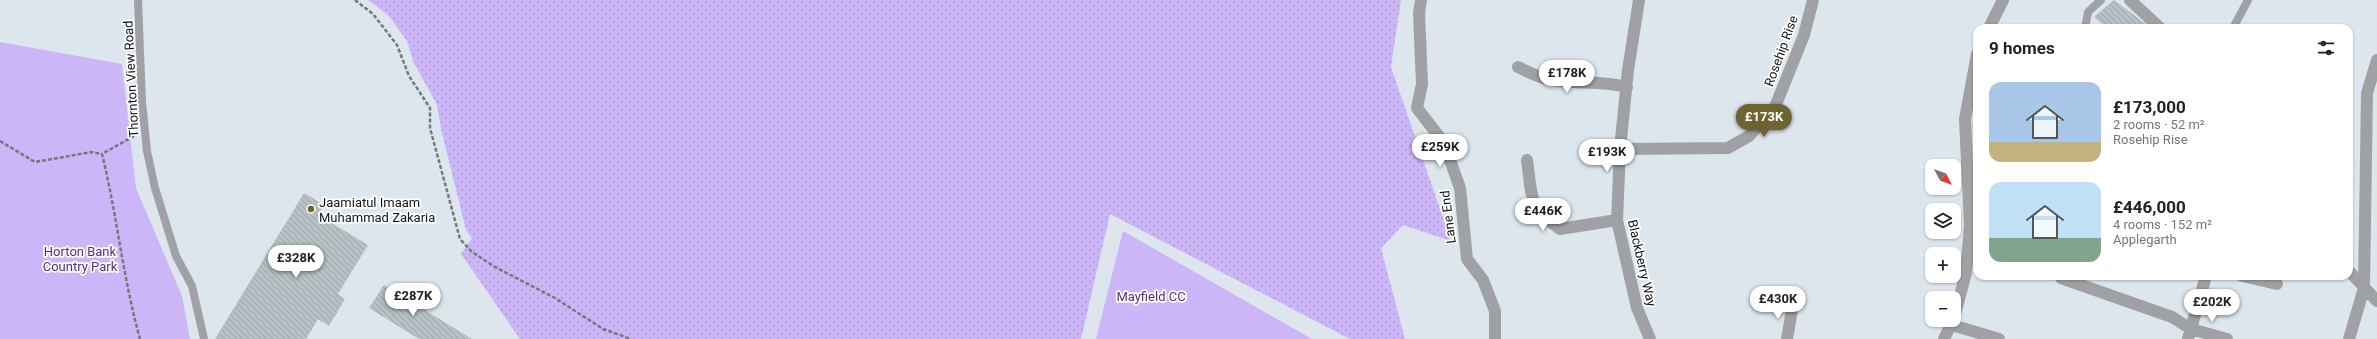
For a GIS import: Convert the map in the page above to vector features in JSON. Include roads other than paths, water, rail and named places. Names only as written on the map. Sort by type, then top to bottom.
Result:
[{"type":"street","name":"Lane End","points":[[1422,0],[1419,13],[1422,84],[1417,108],[1444,143],[1460,188],[1467,259],[1483,280],[1495,311],[1494,339]]},
{"type":"street","name":"Blackberry Way","points":[[1639,0],[1620,149],[1617,220],[1637,308],[1650,339]]},
{"type":"street","name":"Rosehip Rise","points":[[1620,149],[1728,148],[1749,136],[1775,107],[1804,35],[1813,0]]},
{"type":"street","points":[[1991,24],[2003,0]]},
{"type":"street","points":[[2130,0],[2156,24]]},
{"type":"street","points":[[2349,339],[2364,288],[2371,175],[2367,93],[2377,60]]},
{"type":"street","points":[[1518,67],[1546,79],[1568,82],[1597,81],[1627,87]]},
{"type":"street","points":[[1961,291],[1966,273],[1973,188],[1965,120],[1973,76]]},
{"type":"street","points":[[1527,160],[1533,203],[1543,218],[1560,229],[1617,220]]},
{"type":"street","points":[[2353,276],[2377,301]]},
{"type":"street","points":[[2067,280],[2172,317],[2190,334],[2227,339]]},
{"type":"street","points":[[2190,334],[2205,280]]},
{"type":"street","points":[[2260,280],[2277,284]]},
{"type":"street","points":[[1787,339],[1792,304]]},
{"type":"street","points":[[1961,324],[2000,339]]},
{"type":"street","points":[[1944,339],[1950,327]]},
{"type":"lane","name":"Thornton View Road","points":[[138,0],[142,102],[145,130],[155,188],[176,256],[192,286],[204,339]]},
{"type":"lane","points":[[2086,24],[2088,12],[2101,0]]},
{"type":"lane","points":[[2235,24],[2248,0]]},
{"type":"place","name":"Jaamiatul Imaam Muhammad Zakaria","points":[[311,209]]},
{"type":"park label","name":"Horton Bank Country Park","points":[[80,258]]},
{"type":"park label","name":"Mayfield CC","points":[[1151,296]]}]
